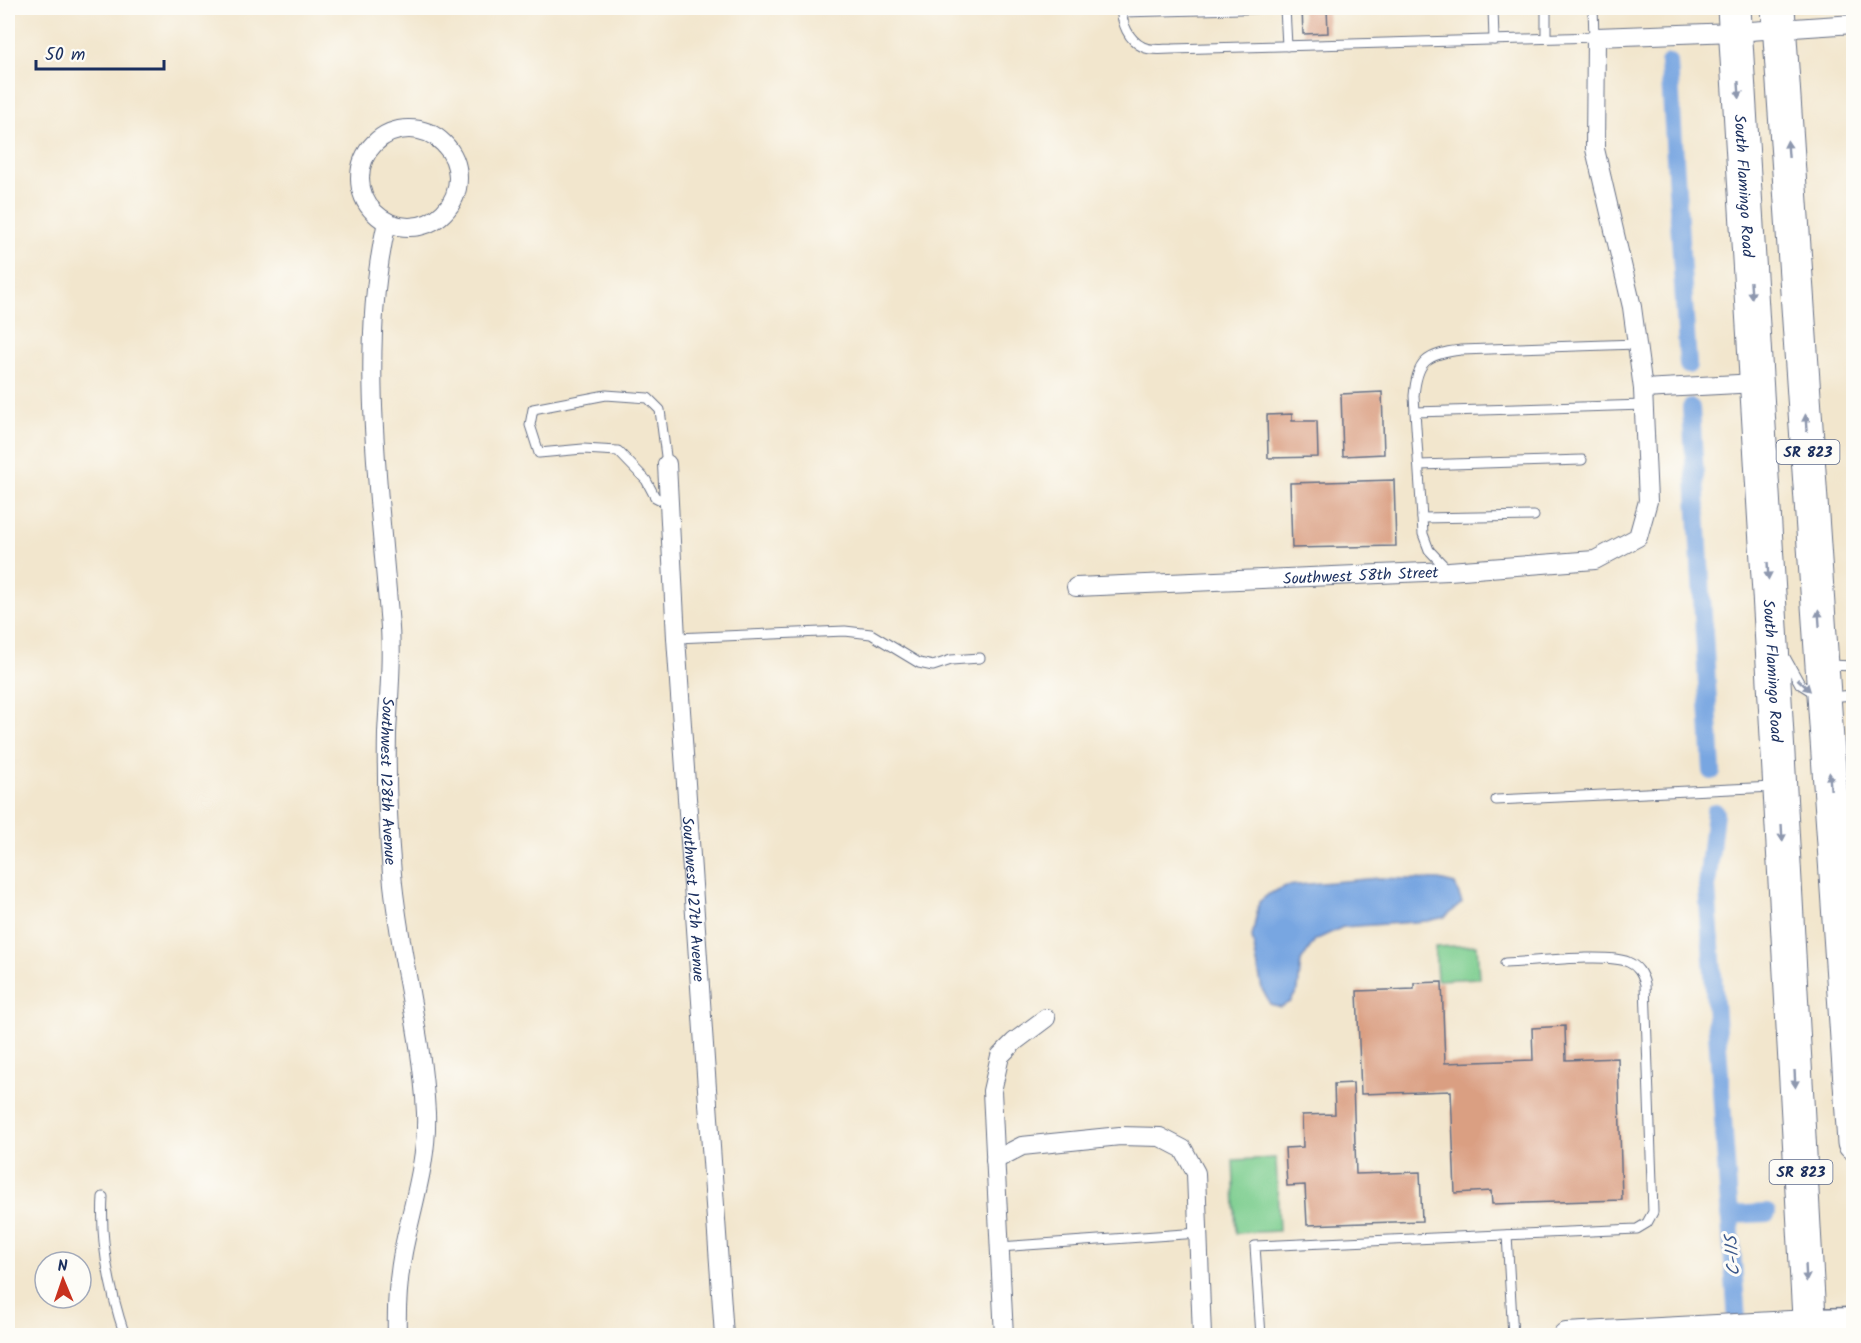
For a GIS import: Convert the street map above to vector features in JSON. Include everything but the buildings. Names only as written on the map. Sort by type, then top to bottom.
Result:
[{"type":"highway","name":"SR 823","points":[[1779,18],[1838,665],[1854,1143]]},
{"type":"highway","name":"South Flamingo Road","points":[[1734,20],[1772,627],[1779,787],[1817,1331]]},
{"type":"main road","points":[[1817,1331],[1854,1322]]},
{"type":"street","points":[[1757,383],[1643,397],[1632,307],[1595,148],[1595,37],[1734,20],[1779,18],[1854,24]]},
{"type":"street","points":[[406,129],[422,131],[437,138],[449,149],[456,164],[458,180],[455,196],[447,210],[434,220],[419,226],[403,227],[387,222],[375,214],[366,203],[360,190],[360,168],[369,148],[379,138],[406,129]]},
{"type":"street","name":"Southwest 128th Avenue","points":[[387,222],[378,271],[373,354],[375,448],[391,647],[387,788],[392,873],[402,956],[422,1062],[426,1118],[421,1173],[403,1252],[396,1300],[397,1335]]},
{"type":"street","name":"Southwest 58th Street","points":[[1076,587],[1449,571],[1595,560],[1638,537],[1648,501],[1643,397]]},
{"type":"street","name":"Southwest 127th Avenue","points":[[667,464],[676,638],[724,1335]]},
{"type":"street","points":[[1004,1335],[993,1091],[1000,1056],[1014,1041],[1046,1018]]},
{"type":"street","points":[[995,1160],[1022,1146],[1120,1136],[1160,1137],[1183,1149],[1196,1173],[1202,1335]]},
{"type":"street","points":[[1566,1335],[1759,1326],[1817,1331]]},
{"type":"lane","points":[[1287,46],[1284,8],[1121,10],[1129,37],[1144,48],[1172,50],[1595,37],[1593,8]]},
{"type":"lane","points":[[1493,8],[1494,40]]},
{"type":"lane","points":[[1546,8],[1546,38]]},
{"type":"lane","points":[[1449,571],[1429,550],[1423,534],[1415,412],[1416,380],[1421,364],[1441,352],[1461,350],[1636,344]]},
{"type":"lane","points":[[667,464],[660,410],[648,398],[606,395],[533,410],[530,425],[539,453],[583,449],[618,451],[646,480],[655,497],[669,504]]},
{"type":"lane","points":[[1415,412],[1643,397]]},
{"type":"lane","points":[[1419,465],[1582,460]]},
{"type":"lane","points":[[1422,518],[1534,516]]},
{"type":"lane","points":[[1772,627],[1800,684],[1810,691],[1839,696]]},
{"type":"lane","points":[[676,638],[844,631],[871,634],[919,663],[933,666],[951,660],[980,658]]},
{"type":"lane","points":[[1496,800],[1779,787]]},
{"type":"lane","points":[[1261,1335],[1255,1246],[1637,1229],[1647,1223],[1653,1212],[1645,984],[1642,973],[1629,963],[1612,959],[1505,963]]},
{"type":"lane","points":[[103,1197],[108,1277],[125,1335]]},
{"type":"lane","points":[[999,1247],[1199,1233]]},
{"type":"lane","points":[[1507,1235],[1513,1335]]},
{"type":"green space","points":[[1477,945],[1479,978],[1437,980],[1435,947]]},
{"type":"green space","points":[[1276,1158],[1279,1231],[1236,1233],[1233,1160]]},
{"type":"water","points":[[1379,878],[1439,880],[1455,884],[1462,903],[1445,917],[1428,921],[1343,927],[1315,940],[1301,961],[1298,990],[1290,1002],[1280,1007],[1270,1004],[1262,989],[1252,937],[1259,902],[1286,886]]},
{"type":"waterway","points":[[1669,63],[1688,365]]},
{"type":"waterway","points":[[1691,408],[1712,771]]},
{"type":"waterway","points":[[1715,812],[1707,887],[1738,1336]]},
{"type":"waterway","name":"C-11S","points":[[1729,1215],[1767,1213]]}]
